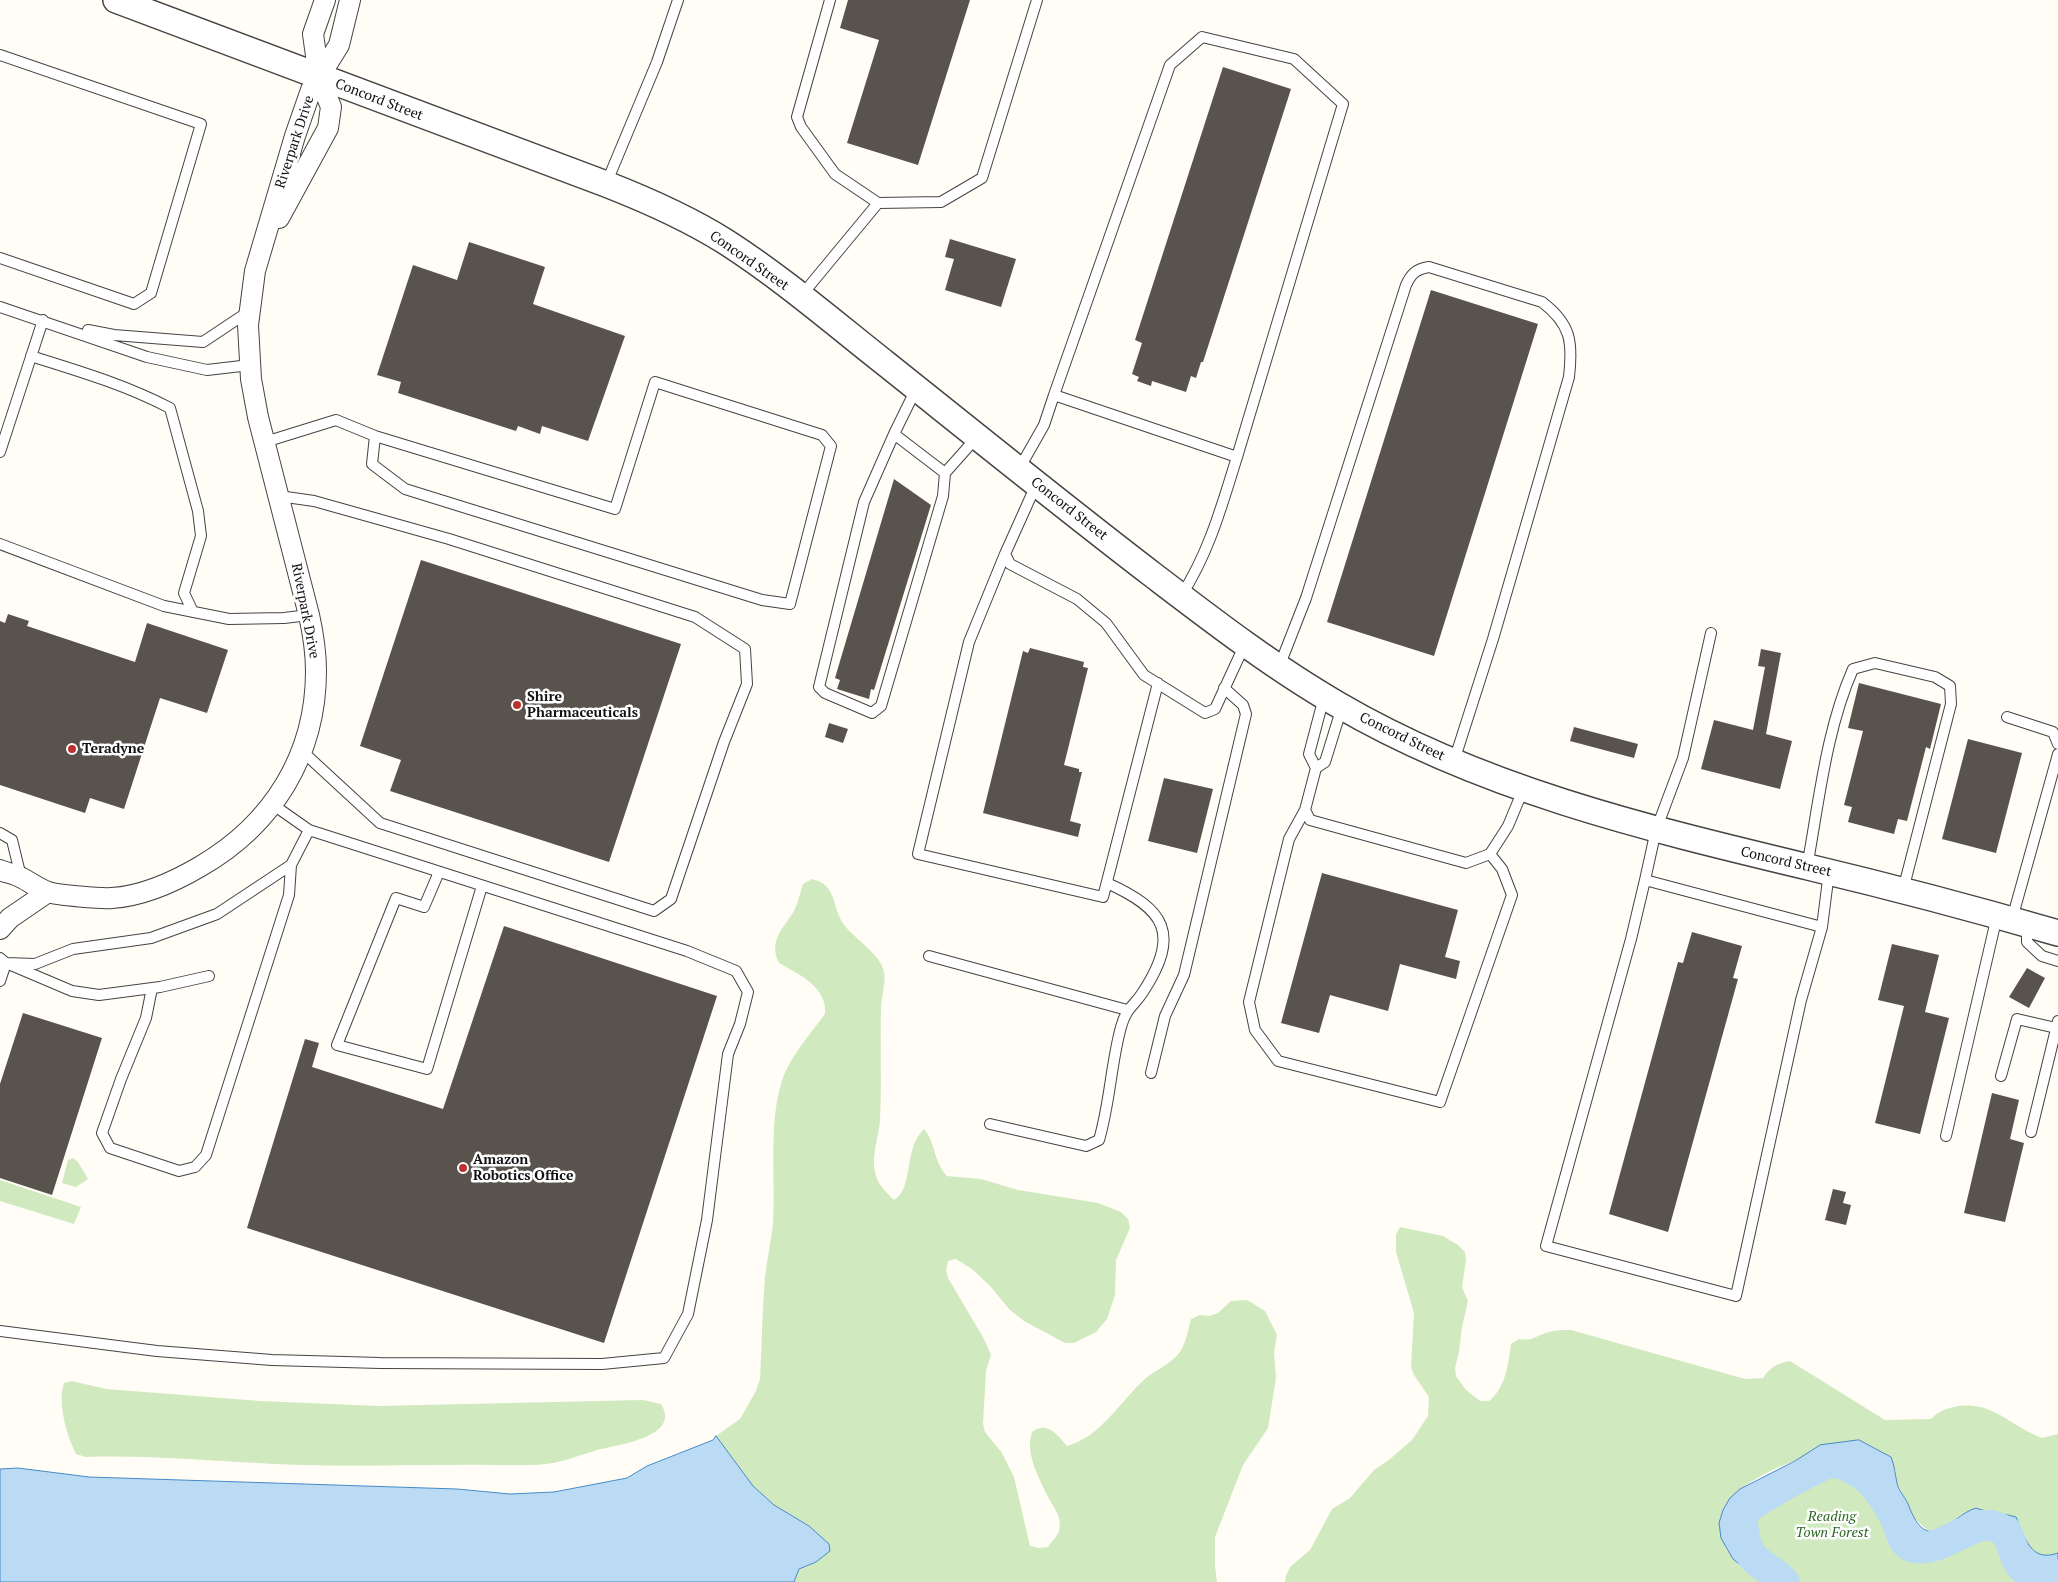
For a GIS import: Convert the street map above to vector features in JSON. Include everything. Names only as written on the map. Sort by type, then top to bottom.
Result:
[{"type":"street","name":"Concord Street","points":[[116,0],[606,184],[639,197],[695,224],[754,261],[1181,596],[1279,667],[1333,702],[1425,751],[1523,790],[1656,830],[1902,891],[2058,933]]},
{"type":"street","points":[[319,77],[313,34],[325,0]]},
{"type":"street","points":[[319,77],[339,46],[350,0]]},
{"type":"street","name":"Riverpark Drive","points":[[0,870],[21,877],[48,892],[112,898],[144,892],[184,876],[234,845],[252,828],[272,804],[296,767],[310,727],[314,708],[315,645],[253,389],[250,365],[249,311],[253,280],[261,250],[304,105],[319,77]]},
{"type":"street","name":"Riverpark Drive","points":[[261,250],[328,128],[331,107],[319,77]]},
{"type":"street","points":[[0,929],[10,918],[48,892]]},
{"type":"lane","points":[[606,184],[657,62],[678,0]]},
{"type":"lane","points":[[830,0],[797,117],[801,127],[835,174],[878,202],[941,202],[982,178],[1037,0]]},
{"type":"lane","points":[[1158,683],[1103,897],[918,854],[969,642],[1005,554],[1054,395],[1170,66],[1202,37],[1294,59],[1342,104],[1217,523],[1194,575],[1181,596]]},
{"type":"lane","points":[[0,55],[201,124],[151,293],[134,304],[0,258]]},
{"type":"lane","points":[[800,296],[878,202]]},
{"type":"lane","points":[[1279,667],[1306,598],[1410,275],[1419,268],[1429,267],[1542,302],[1554,311],[1571,343],[1569,377],[1493,639],[1454,762]]},
{"type":"lane","points":[[0,307],[43,320],[147,357],[207,370],[250,365]]},
{"type":"lane","points":[[54,324],[114,335],[203,342],[249,311]]},
{"type":"lane","points":[[0,452],[43,320]]},
{"type":"lane","points":[[32,356],[103,379],[145,395],[170,408],[198,511],[201,536],[184,593],[193,612]]},
{"type":"lane","points":[[265,442],[336,420],[375,436],[615,509],[655,382],[822,435],[831,446],[790,604],[762,600],[404,488],[372,464],[375,436]]},
{"type":"lane","points":[[916,388],[864,502],[819,687],[825,693],[872,714],[881,706],[943,496],[945,473],[977,436]]},
{"type":"lane","points":[[1054,395],[1237,457]]},
{"type":"lane","points":[[894,434],[945,473]]},
{"type":"lane","points":[[279,496],[314,501],[448,539],[695,617],[745,649],[746,684],[724,742],[671,899],[654,911],[380,823],[302,751]]},
{"type":"lane","points":[[0,544],[164,606],[229,619],[284,618],[309,614]]},
{"type":"lane","points":[[1005,554],[1010,564],[1077,599],[1106,623],[1144,675],[1205,712],[1215,709],[1246,643]]},
{"type":"lane","points":[[1711,632],[1682,758],[1656,830],[1631,939],[1546,1246],[1736,1296],[1801,1000],[1822,927],[1818,870],[1833,729],[1853,670],[1875,663],[1935,678],[1950,686],[1952,704],[1902,891]]},
{"type":"lane","points":[[1151,1074],[1165,1016],[1184,974],[1246,714],[1243,705],[1224,688]]},
{"type":"lane","points":[[1333,702],[1310,754],[1316,768],[1305,810],[1289,839],[1249,1002],[1255,1030],[1278,1061],[1440,1102],[1512,895],[1502,869],[1490,854]]},
{"type":"lane","points":[[1316,768],[1326,762],[1333,702]]},
{"type":"lane","points":[[2007,717],[2053,732],[2058,744]]},
{"type":"lane","points":[[1946,1136],[2012,920],[2058,754]]},
{"type":"lane","points":[[1305,810],[1310,820],[1466,863],[1490,854],[1508,826],[1523,790]]},
{"type":"lane","points":[[0,1331],[160,1352],[272,1360],[380,1363],[602,1364],[664,1358],[688,1314],[707,1220],[728,1054],[740,1024],[748,992],[736,971],[686,951],[309,830],[272,804]]},
{"type":"lane","points":[[152,988],[146,1018],[121,1079],[102,1133],[110,1148],[178,1171],[195,1167],[206,1154],[289,895],[291,865],[309,830]]},
{"type":"lane","points":[[0,832],[12,840],[21,877]]},
{"type":"lane","points":[[3,961],[35,964],[73,949],[151,938],[218,914],[291,865]]},
{"type":"lane","points":[[439,872],[424,907],[396,898],[337,1045],[427,1069],[482,886]]},
{"type":"lane","points":[[1645,880],[1822,927]]},
{"type":"lane","points":[[990,1124],[1086,1146],[1099,1140],[1121,1028],[1127,1010],[1142,994],[1161,959],[1164,941],[1162,925],[1141,901],[1107,883]]},
{"type":"lane","points":[[2012,920],[2027,942],[2042,956],[2058,961]]},
{"type":"lane","points":[[929,956],[1127,1010]]},
{"type":"lane","points":[[0,981],[3,961]]},
{"type":"lane","points":[[3,961],[72,990],[99,995],[152,988],[209,976]]},
{"type":"lane","points":[[2001,1076],[2016,1019],[2057,1024],[2031,1132]]},
{"type":"green space","points":[[812,879],[820,882],[829,890],[838,914],[845,926],[877,958],[884,972],[881,1010],[880,1120],[874,1166],[876,1176],[885,1191],[894,1200],[900,1194],[907,1178],[913,1147],[924,1129],[931,1140],[939,1164],[947,1176],[981,1179],[1018,1190],[1098,1203],[1121,1212],[1128,1219],[1130,1228],[1116,1260],[1115,1295],[1107,1319],[1096,1332],[1074,1343],[1065,1343],[1024,1321],[1009,1309],[991,1287],[972,1269],[956,1259],[948,1261],[946,1270],[948,1278],[984,1339],[991,1355],[986,1371],[983,1424],[985,1432],[1002,1453],[1014,1477],[1030,1546],[1048,1547],[1058,1533],[1060,1526],[1057,1512],[1040,1480],[1031,1456],[1030,1440],[1032,1432],[1047,1428],[1055,1433],[1067,1446],[1079,1441],[1101,1426],[1146,1378],[1177,1356],[1184,1345],[1191,1319],[1200,1315],[1209,1316],[1218,1313],[1231,1301],[1247,1300],[1265,1311],[1277,1335],[1274,1353],[1276,1378],[1268,1428],[1243,1465],[1215,1537],[1217,1582],[794,1582],[799,1569],[816,1562],[809,1526],[774,1505],[753,1486],[716,1436],[740,1419],[756,1391],[760,1379],[765,1277],[773,1224],[773,1152],[778,1098],[785,1072],[790,1063],[825,1014],[825,1005],[817,989],[803,977],[779,963],[775,948],[778,936],[794,911],[803,884]]},
{"type":"green space","points":[[73,1158],[78,1162],[88,1179],[76,1187],[62,1183],[68,1160]]},
{"type":"green space","points":[[0,1180],[81,1207],[74,1224],[0,1201]]},
{"type":"green space","points":[[1400,1227],[1443,1236],[1458,1245],[1465,1252],[1466,1260],[1462,1287],[1468,1301],[1455,1368],[1456,1376],[1466,1390],[1480,1401],[1489,1401],[1503,1382],[1511,1344],[1519,1339],[1531,1339],[1552,1331],[1571,1330],[1745,1379],[1763,1378],[1774,1366],[1790,1361],[1885,1420],[1931,1419],[1950,1408],[1979,1407],[1990,1410],[2042,1438],[2058,1434],[2058,1553],[2047,1556],[2039,1555],[2026,1543],[2021,1527],[2003,1513],[1987,1512],[1976,1508],[1960,1515],[1946,1526],[1933,1532],[1927,1530],[1912,1516],[1897,1484],[1896,1472],[1891,1457],[1859,1440],[1812,1454],[1759,1477],[1737,1492],[1724,1510],[1721,1532],[1732,1557],[1761,1582],[1285,1582],[1290,1567],[1310,1550],[1332,1509],[1350,1498],[1374,1470],[1412,1440],[1428,1416],[1429,1397],[1414,1375],[1411,1367],[1414,1313],[1396,1252],[1396,1235]]},
{"type":"green space","points":[[72,1381],[106,1389],[260,1401],[378,1406],[643,1400],[661,1404],[665,1415],[663,1424],[655,1432],[644,1438],[559,1462],[535,1465],[365,1466],[86,1457],[76,1454],[69,1438],[62,1410],[64,1383]]},
{"type":"green space","name":"Reading Town Forest","points":[[1829,1463],[1842,1464],[1855,1470],[1873,1485],[1888,1505],[1903,1538],[1932,1548],[1979,1527],[1992,1525],[2007,1532],[2012,1546],[2042,1576],[2058,1575],[2058,1582],[1784,1582],[1749,1552],[1744,1532],[1743,1519],[1745,1511],[1759,1499]]},
{"type":"water","points":[[716,1436],[753,1486],[774,1505],[809,1526],[829,1544],[830,1551],[816,1562],[799,1569],[794,1582],[0,1582],[0,1469],[18,1468],[89,1477],[457,1489],[510,1494],[554,1492],[627,1478],[647,1466],[713,1440]]},
{"type":"water","points":[[1859,1440],[1891,1457],[1899,1488],[1917,1523],[1925,1530],[1935,1531],[1941,1529],[1976,1508],[2016,1517],[2026,1540],[2035,1551],[2049,1555],[2058,1553],[2058,1575],[2035,1574],[2027,1571],[2018,1560],[2007,1532],[1993,1526],[1975,1528],[1934,1546],[1914,1547],[1904,1539],[1896,1519],[1874,1485],[1855,1470],[1833,1463],[1813,1470],[1785,1485],[1744,1512],[1743,1530],[1751,1555],[1784,1582],[1761,1582],[1733,1559],[1721,1538],[1719,1523],[1723,1510],[1730,1498],[1740,1489],[1795,1461],[1820,1445]]},
{"type":"building","points":[[848,0],[970,0],[918,165],[847,143],[879,40],[840,28]]},
{"type":"building","points":[[1223,67],[1291,89],[1203,362],[1201,362],[1196,378],[1191,376],[1186,392],[1152,381],[1151,386],[1137,381],[1139,377],[1132,374],[1142,343],[1135,340]]},
{"type":"building","points":[[950,239],[1016,259],[1001,307],[945,290],[954,259],[945,257]]},
{"type":"building","points":[[469,242],[545,267],[533,304],[625,336],[588,441],[542,426],[540,434],[518,426],[516,431],[398,393],[401,382],[377,375],[413,265],[457,280]]},
{"type":"building","points":[[1431,290],[1538,324],[1434,656],[1327,622]]},
{"type":"building","points":[[894,479],[931,505],[874,690],[871,689],[869,699],[837,689],[840,680],[835,678]]},
{"type":"building","name":"Shire Pharmaceuticals","points":[[421,560],[681,644],[609,862],[390,791],[401,760],[360,746]]},
{"type":"building","name":"Teradyne","points":[[8,614],[29,621],[27,626],[135,662],[147,623],[228,650],[207,713],[160,698],[124,809],[90,798],[85,813],[0,785],[0,621],[5,623]]},
{"type":"building","points":[[1030,648],[1084,662],[1083,667],[1088,668],[1064,765],[1079,769],[1079,772],[1082,772],[1070,821],[1081,824],[1078,837],[983,813],[1023,651],[1028,653]]},
{"type":"building","points":[[1761,649],[1781,653],[1766,734],[1792,741],[1780,789],[1701,769],[1714,720],[1753,730],[1765,667],[1758,666]]},
{"type":"building","points":[[1859,683],[1941,704],[1930,749],[1926,747],[1907,821],[1898,819],[1894,834],[1848,822],[1852,807],[1844,805],[1863,731],[1848,728]]},
{"type":"building","points":[[829,723],[848,729],[843,743],[825,737]]},
{"type":"building","points":[[1574,727],[1638,744],[1634,758],[1570,741]]},
{"type":"building","points":[[1968,739],[2022,753],[1996,853],[1942,839]]},
{"type":"building","points":[[1164,778],[1213,789],[1197,853],[1148,841]]},
{"type":"building","points":[[1322,873],[1458,910],[1445,957],[1460,961],[1456,979],[1400,964],[1388,1011],[1330,995],[1319,1033],[1281,1023]]},
{"type":"building","name":"Amazon Robotics Office","points":[[504,926],[717,996],[604,1343],[247,1228],[305,1039],[319,1043],[312,1067],[443,1109]]},
{"type":"building","points":[[1692,932],[1742,946],[1733,978],[1738,979],[1668,1232],[1609,1214],[1678,962],[1683,963]]},
{"type":"building","points":[[1892,944],[1939,955],[1925,1012],[1949,1018],[1920,1134],[1875,1123],[1904,1006],[1878,1000]]},
{"type":"building","points":[[2027,968],[2045,978],[2029,1008],[2009,997]]},
{"type":"building","points":[[23,1013],[102,1038],[52,1195],[0,1178],[0,1084]]},
{"type":"building","points":[[1992,1093],[2019,1100],[2010,1139],[2024,1143],[2005,1222],[1964,1213]]},
{"type":"building","points":[[1833,1189],[1846,1192],[1843,1203],[1851,1205],[1846,1225],[1825,1220]]},
{"type":"waterway","points":[[1784,1582],[1751,1555],[1743,1530],[1744,1512],[1785,1485],[1830,1463],[1843,1465],[1855,1470],[1874,1485],[1896,1519],[1904,1539],[1913,1547],[1924,1548],[1934,1546],[1975,1528],[1984,1525],[1993,1526],[2007,1532],[2014,1553],[2022,1567],[2027,1571],[2034,1574],[2058,1575]]},
{"type":"place","name":"Shire Pharmaceuticals","points":[[517,705]]},
{"type":"place","name":"Teradyne","points":[[72,749]]},
{"type":"place","name":"Amazon Robotics Office","points":[[463,1168]]}]
